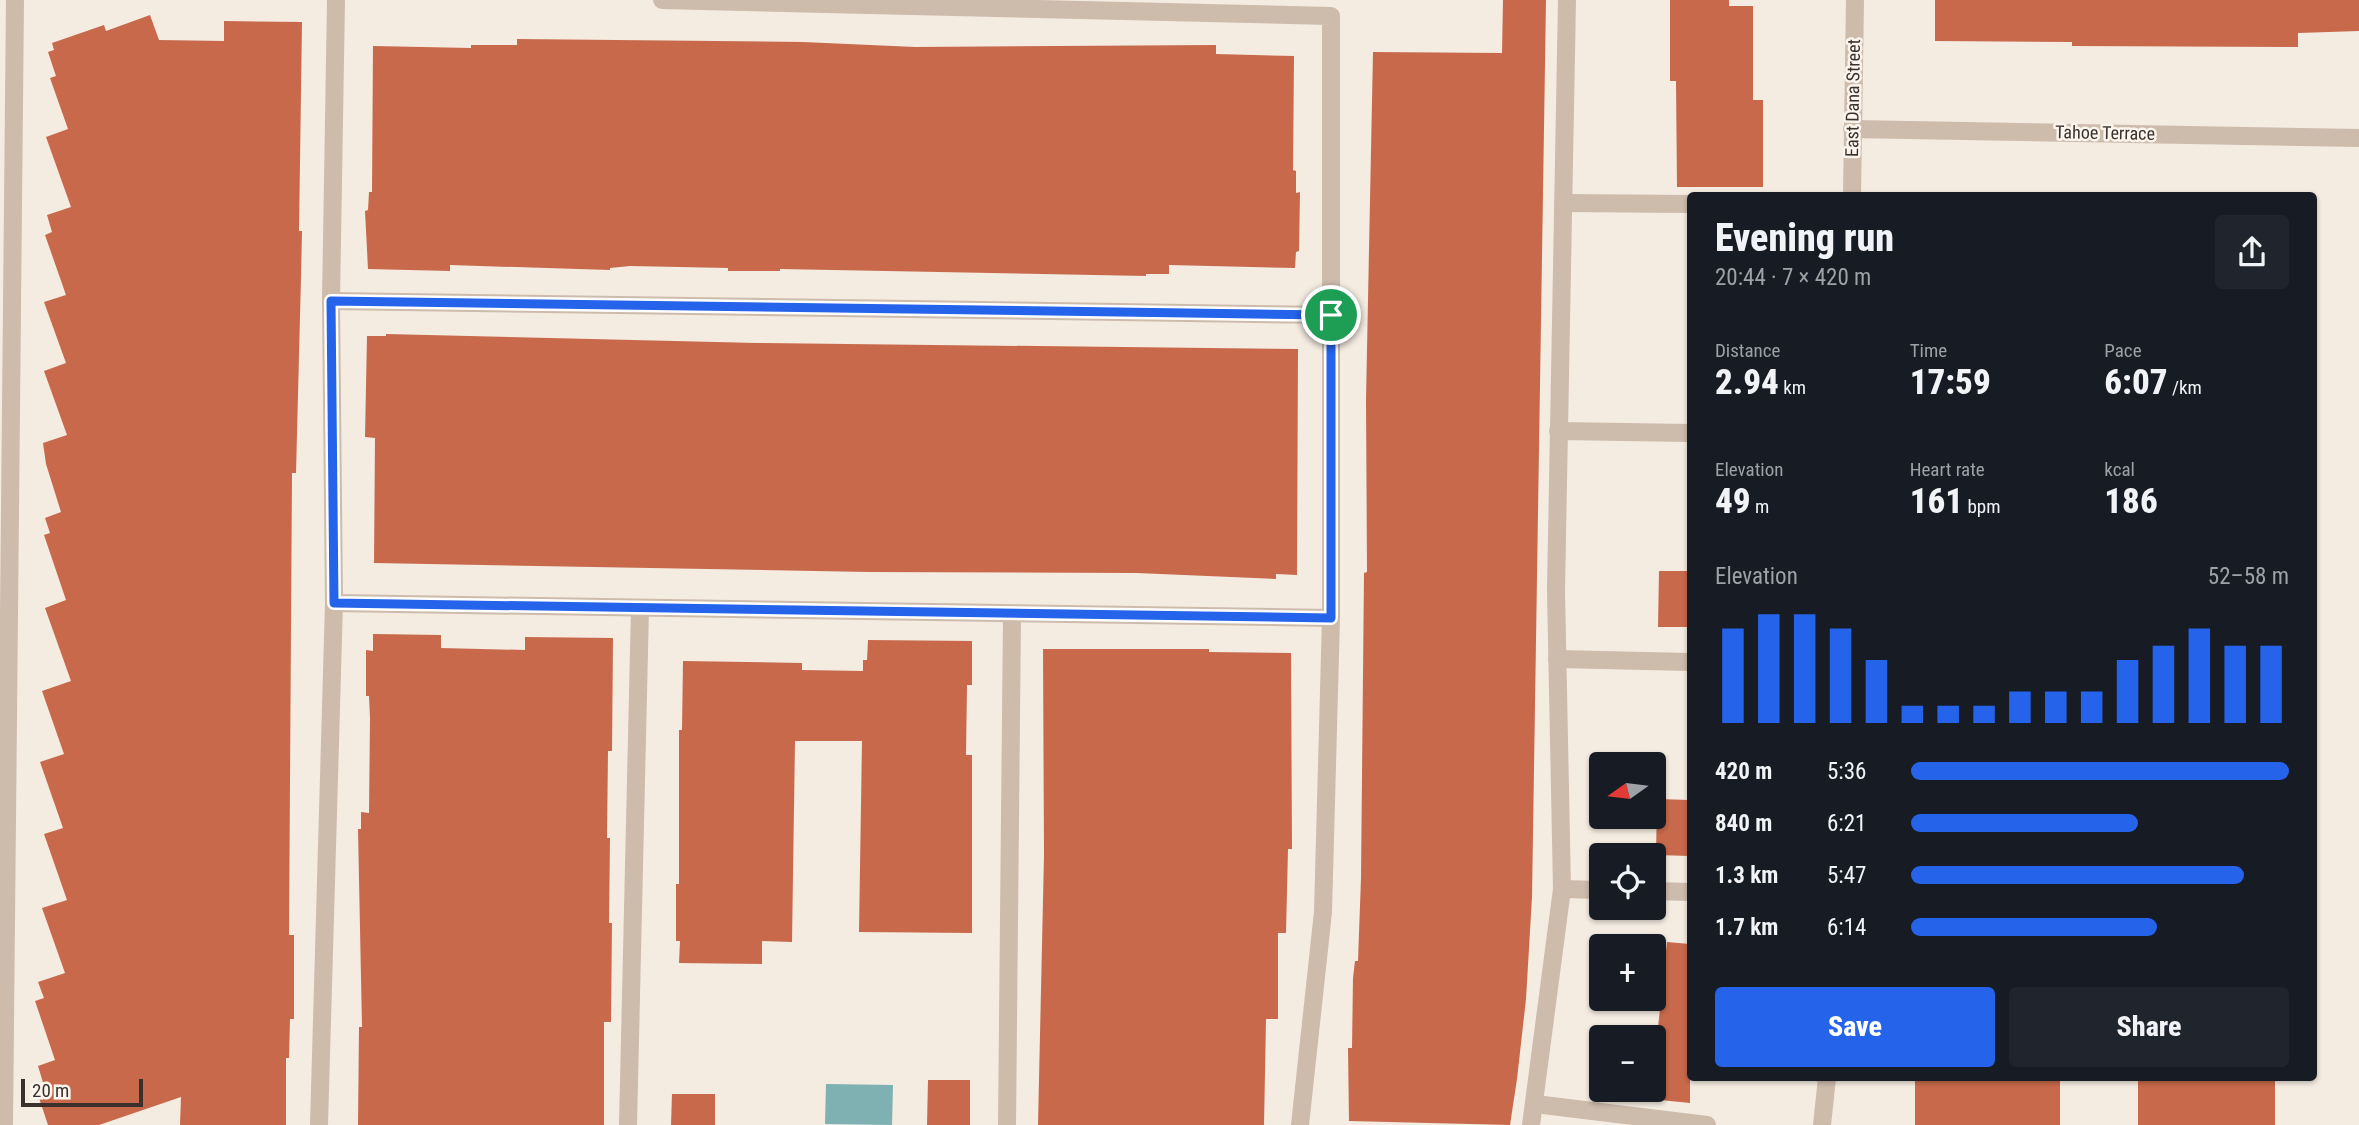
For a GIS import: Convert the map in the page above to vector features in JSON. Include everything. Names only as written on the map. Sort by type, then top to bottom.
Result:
[{"type":"street","points":[[4,1125],[3,801],[7,256],[15,0]]},
{"type":"street","points":[[318,1125],[334,603],[331,301],[336,0]]},
{"type":"street","points":[[662,0],[1331,16],[1331,618],[1323,912],[1300,1125]]},
{"type":"street","points":[[1531,1125],[1562,889],[1557,659],[1558,431],[1567,0]]},
{"type":"street","name":"East Dana Street","points":[[1852,192],[1855,0]]},
{"type":"street","name":"Tahoe Terrace","points":[[1852,129],[2359,138]]},
{"type":"street","points":[[1563,203],[1687,204]]},
{"type":"street","points":[[331,301],[1331,315]]},
{"type":"street","points":[[1558,431],[1687,433]]},
{"type":"street","points":[[334,603],[1331,618]]},
{"type":"street","points":[[628,1125],[640,608]]},
{"type":"street","points":[[1007,1125],[1012,614]]},
{"type":"street","points":[[1557,659],[1687,662]]},
{"type":"street","points":[[1562,889],[1589,890]]},
{"type":"street","points":[[1666,891],[1687,892]]},
{"type":"street","points":[[1822,1125],[1827,1081]]},
{"type":"street","points":[[1535,1104],[1707,1125]]},
{"type":"water","points":[[826,1084],[893,1085],[892,1125],[825,1124]]},
{"type":"building","points":[[1503,0],[1546,0],[1532,897],[1526,999],[1517,1079],[1510,1125],[1349,1121],[1348,1048],[1352,1048],[1353,978],[1355,961],[1358,961],[1361,878],[1373,52],[1502,53]]},
{"type":"building","points":[[1670,0],[1729,0],[1729,6],[1753,6],[1753,100],[1763,100],[1763,187],[1677,187],[1676,81],[1670,81]]},
{"type":"building","points":[[1935,0],[2359,0],[2359,31],[2298,33],[2298,47],[2072,46],[2072,42],[1935,41]]},
{"type":"building","points":[[150,15],[159,40],[224,41],[224,21],[302,22],[299,231],[302,231],[301,277],[296,473],[292,473],[289,935],[294,935],[294,1019],[290,1019],[289,1058],[286,1058],[286,1125],[180,1125],[181,1097],[99,1125],[48,1125],[37,1092],[45,1089],[38,1066],[55,1060],[35,1001],[44,998],[38,982],[65,973],[42,908],[67,900],[44,834],[63,828],[40,762],[64,754],[42,691],[71,681],[45,608],[66,600],[44,535],[50,533],[45,518],[61,512],[46,464],[43,443],[67,435],[44,371],[66,363],[44,302],[66,295],[45,235],[52,232],[47,215],[71,207],[46,137],[68,129],[50,78],[56,76],[48,52],[54,50],[52,43],[104,25],[106,31]]},
{"type":"building","points":[[517,39],[803,42],[915,47],[1216,45],[1216,54],[1294,56],[1293,170],[1296,171],[1296,193],[1300,192],[1299,251],[1296,252],[1295,268],[1169,265],[1169,274],[1146,276],[780,269],[728,271],[728,268],[630,266],[610,270],[450,265],[450,271],[368,269],[365,211],[368,210],[369,192],[372,192],[373,46],[471,48],[471,45],[517,45]]},
{"type":"building","points":[[386,334],[757,343],[1298,349],[1297,575],[1276,574],[1276,579],[1137,573],[869,572],[374,563],[375,438],[365,437],[367,336]]},
{"type":"building","points":[[1659,571],[1687,571],[1687,627],[1658,627]]},
{"type":"building","points":[[373,634],[441,635],[441,648],[525,650],[525,637],[613,638],[612,751],[608,751],[607,838],[610,838],[609,923],[612,923],[611,1022],[604,1022],[604,1125],[358,1125],[359,1027],[362,1027],[358,829],[361,829],[361,812],[369,813],[370,718],[369,696],[366,696],[366,650],[373,651]]},
{"type":"building","points":[[868,640],[972,641],[972,685],[967,685],[966,755],[972,755],[972,933],[859,932],[862,741],[795,741],[792,942],[762,941],[762,964],[679,963],[680,941],[676,941],[676,884],[679,884],[679,730],[682,730],[683,661],[802,663],[802,670],[863,671],[863,660],[867,660]]},
{"type":"building","points":[[1043,649],[1209,649],[1209,652],[1291,653],[1292,849],[1288,849],[1286,933],[1278,933],[1278,1019],[1266,1019],[1264,1125],[1038,1125],[1044,855]]},
{"type":"building","points":[[1666,799],[1687,800],[1687,856],[1666,855],[1666,843],[1656,843],[1656,830],[1666,830]]},
{"type":"building","points":[[1667,942],[1687,944],[1687,1081],[1690,1081],[1690,1103],[1666,1101],[1666,1025],[1658,1025],[1660,1011],[1666,1011]]},
{"type":"building","points":[[928,1080],[970,1080],[970,1125],[927,1125]]},
{"type":"building","points":[[1915,1081],[2060,1081],[2060,1125],[1915,1125]]},
{"type":"building","points":[[2138,1081],[2275,1081],[2275,1125],[2138,1125]]},
{"type":"building","points":[[672,1094],[715,1094],[715,1125],[671,1125]]},
{"type":"route","points":[[331,301],[1331,315],[1331,618],[334,603],[331,301]]}]
